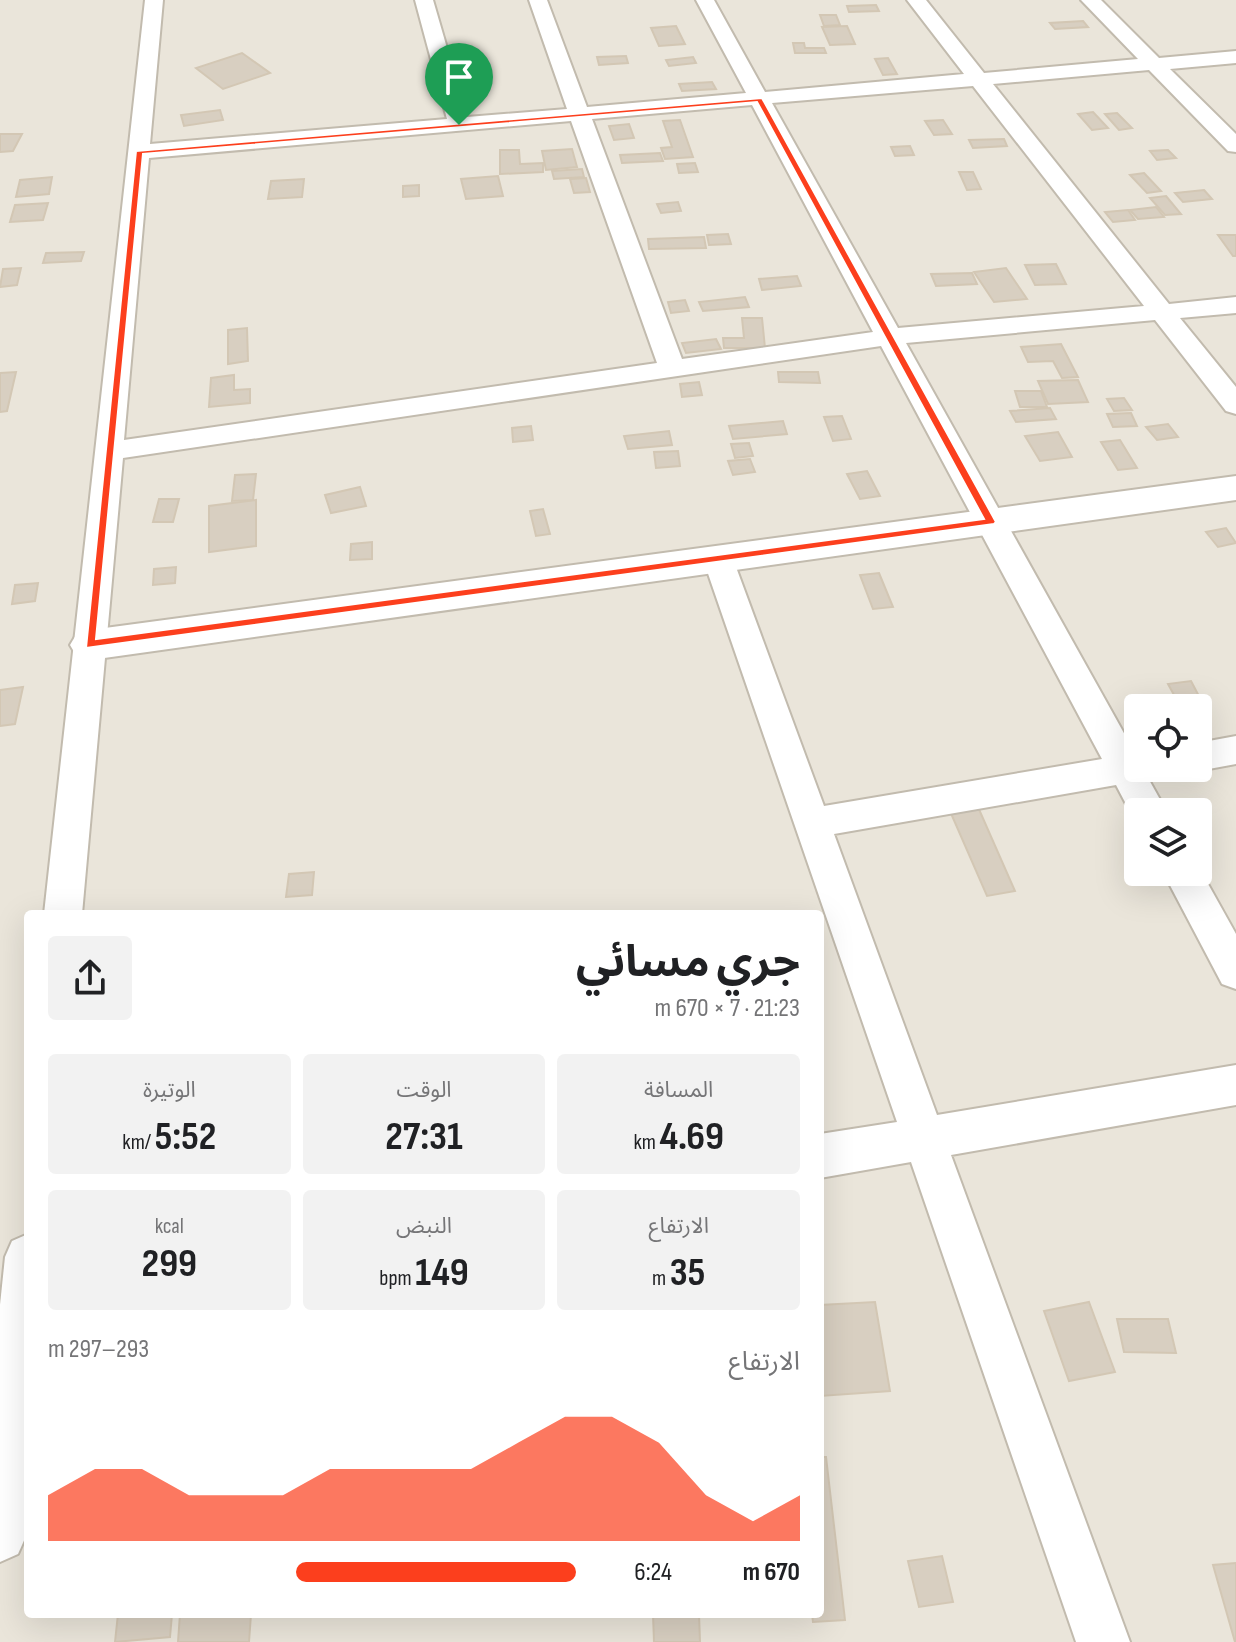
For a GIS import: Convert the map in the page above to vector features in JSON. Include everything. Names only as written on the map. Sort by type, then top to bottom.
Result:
[{"type":"street","points":[[63,910],[154,0]]},
{"type":"street","points":[[424,0],[459,125]]},
{"type":"street","points":[[538,0],[672,369]]},
{"type":"street","points":[[705,0],[990,522],[1124,754]]},
{"type":"street","points":[[916,0],[1236,405]]},
{"type":"street","points":[[1090,0],[1236,146]]},
{"type":"street","points":[[139,152],[1236,57]]},
{"type":"street","points":[[109,451],[889,337],[1236,305]]},
{"type":"street","points":[[90,645],[1236,488]]},
{"type":"street","points":[[718,559],[1103,1642]]},
{"type":"street","points":[[1212,754],[1236,750]]},
{"type":"street","points":[[812,823],[1124,769]]},
{"type":"street","points":[[1190,886],[1236,971]]},
{"type":"street","points":[[824,1155],[1236,1085]]},
{"type":"street","points":[[0,1536],[24,1310]]},
{"type":"shaded area","points":[[0,0],[1236,0],[1236,1642],[0,1642]]},
{"type":"building","points":[[876,5],[879,11],[849,12],[847,6]]},
{"type":"building","points":[[820,15],[836,15],[840,25],[824,26]]},
{"type":"building","points":[[1083,21],[1088,27],[1055,29],[1050,23]]},
{"type":"building","points":[[676,26],[685,44],[659,46],[651,28]]},
{"type":"building","points":[[847,26],[855,44],[830,45],[822,27]]},
{"type":"building","points":[[793,43],[804,43],[805,48],[824,48],[826,53],[795,53]]},
{"type":"building","points":[[242,53],[270,73],[223,89],[196,68]]},
{"type":"building","points":[[626,56],[628,63],[599,65],[597,57]]},
{"type":"building","points":[[693,57],[696,63],[669,66],[666,60]]},
{"type":"building","points":[[888,58],[897,74],[883,75],[875,59]]},
{"type":"building","points":[[712,82],[716,89],[682,91],[679,84]]},
{"type":"building","points":[[220,110],[223,120],[184,126],[181,115]]},
{"type":"building","points":[[1093,112],[1108,128],[1092,130],[1078,114]]},
{"type":"building","points":[[1117,113],[1132,128],[1119,130],[1105,114]]},
{"type":"building","points":[[680,120],[693,157],[665,159],[661,148],[672,147],[663,121]]},
{"type":"building","points":[[943,120],[952,134],[934,135],[925,121]]},
{"type":"building","points":[[629,124],[634,138],[614,140],[609,126]]},
{"type":"building","points":[[0,134],[22,134],[13,151],[0,152]]},
{"type":"building","points":[[1004,139],[1007,146],[973,148],[969,140]]},
{"type":"building","points":[[910,146],[914,155],[895,156],[891,147]]},
{"type":"building","points":[[572,149],[577,167],[546,170],[542,151]]},
{"type":"building","points":[[500,150],[519,150],[520,164],[543,163],[543,172],[500,174]]},
{"type":"building","points":[[1168,150],[1176,158],[1157,160],[1150,151]]},
{"type":"building","points":[[660,153],[663,161],[622,163],[620,155]]},
{"type":"building","points":[[695,163],[698,172],[679,173],[677,164]]},
{"type":"building","points":[[582,169],[584,177],[554,179],[552,171]]},
{"type":"building","points":[[959,172],[973,172],[981,189],[967,190]]},
{"type":"building","points":[[1144,173],[1161,191],[1147,193],[1130,175]]},
{"type":"building","points":[[498,176],[503,196],[466,199],[461,179]]},
{"type":"building","points":[[52,177],[49,194],[16,197],[20,180]]},
{"type":"building","points":[[586,178],[590,192],[574,193],[570,179]]},
{"type":"building","points":[[304,179],[302,197],[268,199],[271,181]]},
{"type":"building","points":[[419,185],[419,196],[403,197],[403,186]]},
{"type":"building","points":[[1204,190],[1212,199],[1183,202],[1175,193]]},
{"type":"building","points":[[1166,196],[1181,214],[1165,215],[1150,198]]},
{"type":"building","points":[[678,202],[681,211],[661,213],[657,204]]},
{"type":"building","points":[[48,203],[43,220],[10,222],[15,205]]},
{"type":"building","points":[[1156,207],[1164,217],[1138,219],[1130,210]]},
{"type":"building","points":[[1128,210],[1135,220],[1113,222],[1105,212]]},
{"type":"building","points":[[728,234],[731,244],[709,245],[707,235]]},
{"type":"building","points":[[1218,235],[1236,235],[1236,256],[1233,256]]},
{"type":"building","points":[[704,237],[706,248],[649,249],[648,239]]},
{"type":"building","points":[[84,252],[81,261],[43,263],[46,253]]},
{"type":"building","points":[[1056,264],[1066,284],[1035,285],[1025,265]]},
{"type":"building","points":[[21,268],[17,285],[0,287],[3,269]]},
{"type":"building","points":[[1006,268],[1027,299],[994,302],[974,272]]},
{"type":"building","points":[[972,273],[977,284],[936,286],[931,274]]},
{"type":"building","points":[[797,276],[801,286],[762,290],[759,279]]},
{"type":"building","points":[[745,297],[749,307],[703,311],[699,302]]},
{"type":"building","points":[[685,300],[689,311],[671,313],[668,302]]},
{"type":"building","points":[[742,318],[762,318],[765,348],[724,348],[723,338],[744,338]]},
{"type":"building","points":[[247,328],[248,361],[228,364],[228,330]]},
{"type":"building","points":[[716,339],[721,349],[686,353],[682,343]]},
{"type":"building","points":[[1061,344],[1078,377],[1062,378],[1053,361],[1028,362],[1021,347]]},
{"type":"building","points":[[16,372],[7,411],[0,412],[0,373]]},
{"type":"building","points":[[778,372],[818,372],[820,383],[779,382]]},
{"type":"building","points":[[234,375],[234,390],[250,389],[250,403],[209,407],[211,378]]},
{"type":"building","points":[[1078,380],[1088,402],[1048,404],[1038,381]]},
{"type":"building","points":[[699,382],[702,395],[682,397],[680,384]]},
{"type":"building","points":[[1015,391],[1041,391],[1047,407],[1020,407]]},
{"type":"building","points":[[1124,398],[1132,410],[1114,411],[1107,399]]},
{"type":"building","points":[[1050,408],[1056,419],[1016,422],[1010,411]]},
{"type":"building","points":[[1131,413],[1137,426],[1113,427],[1107,414]]},
{"type":"building","points":[[842,416],[851,439],[833,441],[824,417]]},
{"type":"building","points":[[783,421],[787,434],[733,439],[729,426]]},
{"type":"building","points":[[1168,424],[1178,437],[1157,440],[1146,427]]},
{"type":"building","points":[[531,426],[533,440],[513,442],[512,428]]},
{"type":"building","points":[[669,431],[672,445],[628,449],[624,436]]},
{"type":"building","points":[[1058,432],[1072,457],[1040,461],[1025,436]]},
{"type":"building","points":[[1120,440],[1137,468],[1118,470],[1101,442]]},
{"type":"building","points":[[749,443],[753,456],[735,458],[731,444]]},
{"type":"building","points":[[678,451],[680,466],[656,468],[654,452]]},
{"type":"building","points":[[750,459],[755,472],[733,475],[728,461]]},
{"type":"building","points":[[867,471],[880,496],[860,499],[847,474]]},
{"type":"building","points":[[256,474],[253,500],[232,501],[235,475]]},
{"type":"building","points":[[360,487],[366,506],[331,513],[325,495]]},
{"type":"building","points":[[159,499],[179,499],[173,522],[153,522]]},
{"type":"building","points":[[256,500],[256,546],[209,552],[209,506]]},
{"type":"building","points":[[543,509],[550,534],[536,536],[530,511]]},
{"type":"building","points":[[1226,528],[1236,543],[1218,547],[1206,532]]},
{"type":"building","points":[[372,542],[372,559],[350,560],[351,544]]},
{"type":"building","points":[[176,567],[175,583],[153,585],[154,569]]},
{"type":"building","points":[[879,573],[893,607],[873,609],[860,575]]},
{"type":"building","points":[[38,583],[35,601],[12,604],[15,585]]},
{"type":"building","points":[[1191,681],[1198,694],[1174,694],[1168,684]]},
{"type":"building","points":[[23,687],[15,724],[0,726],[0,690]]},
{"type":"building","points":[[974,798],[1015,891],[987,896],[946,802]]},
{"type":"building","points":[[314,872],[312,895],[286,897],[289,874]]},
{"type":"building","points":[[875,1302],[890,1391],[824,1396],[824,1305]]},
{"type":"building","points":[[1089,1302],[1115,1372],[1069,1381],[1044,1311]]},
{"type":"building","points":[[1117,1319],[1168,1319],[1176,1353],[1124,1352]]},
{"type":"building","points":[[826,1457],[845,1620],[813,1622],[812,1618],[824,1618]]},
{"type":"building","points":[[942,1556],[953,1602],[919,1607],[908,1561]]},
{"type":"building","points":[[1236,1563],[1236,1642],[1235,1642],[1213,1565]]},
{"type":"building","points":[[118,1618],[172,1618],[170,1637],[115,1642]]},
{"type":"building","points":[[180,1618],[251,1618],[249,1642],[178,1642]]},
{"type":"building","points":[[653,1618],[699,1618],[700,1642],[654,1642]]},
{"type":"route","points":[[759,99],[990,522],[90,645],[139,152],[459,125],[759,99]]}]
